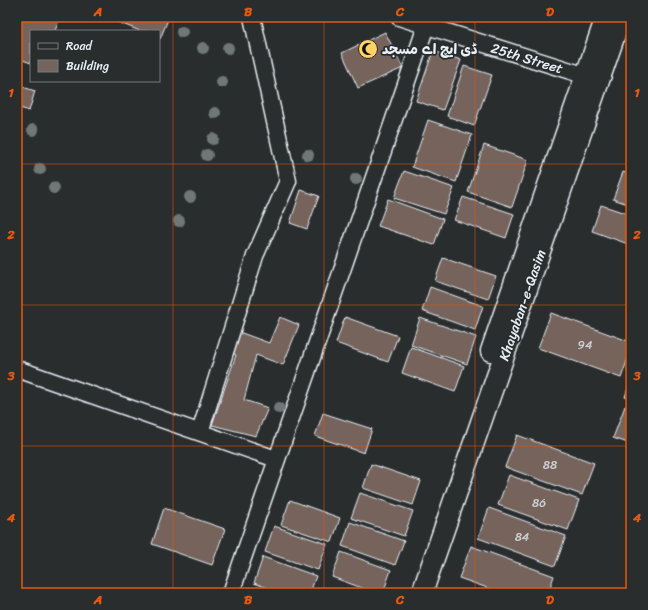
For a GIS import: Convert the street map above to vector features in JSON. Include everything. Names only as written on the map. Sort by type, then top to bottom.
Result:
[{"type":"street","points":[[200,432],[255,256],[288,180],[252,17]]},
{"type":"street","name":"25th Street","points":[[399,17],[593,79]]},
{"type":"street","name":"Khayaban-e-Qasim","points":[[422,593],[593,79],[606,17]]},
{"type":"street","name":"Khayaban-e-Qasim","points":[[408,593],[593,79],[621,17]]},
{"type":"street","points":[[231,593],[426,26]]},
{"type":"street","points":[[17,369],[276,459]]},
{"type":"building","points":[[22,17],[60,17],[55,30],[30,30],[30,63],[17,58],[17,33]]},
{"type":"building","points":[[105,17],[169,17],[160,39],[160,30],[138,30]]},
{"type":"building","points":[[385,32],[403,68],[358,88],[342,53]]},
{"type":"building","points":[[433,51],[461,60],[443,110],[416,101]]},
{"type":"building","points":[[464,66],[492,75],[474,126],[447,116]]},
{"type":"building","points":[[17,85],[35,91],[29,111],[17,107]]},
{"type":"building","points":[[428,120],[472,135],[456,182],[412,167]]},
{"type":"building","points":[[484,145],[528,160],[512,207],[468,192]]},
{"type":"building","points":[[404,171],[454,188],[444,214],[394,198]]},
{"type":"building","points":[[623,172],[631,175],[631,205],[613,199]]},
{"type":"building","points":[[301,190],[319,196],[307,229],[290,223]]},
{"type":"building","points":[[463,197],[514,214],[506,238],[454,220]]},
{"type":"building","points":[[388,199],[443,219],[434,245],[378,226]]},
{"type":"building","points":[[601,205],[631,215],[631,245],[592,231]]},
{"type":"building","points":[[443,258],[496,276],[488,299],[435,281]]},
{"type":"building","points":[[430,287],[483,306],[475,330],[422,311]]},
{"type":"building","points":[[551,313],[631,342],[631,350],[621,378],[538,348]]},
{"type":"building","points":[[280,317],[299,325],[283,365],[256,355],[244,400],[268,408],[256,436],[212,425],[236,355],[231,352],[239,332],[269,343]]},
{"type":"building","points":[[345,317],[398,336],[388,362],[336,343]]},
{"type":"building","points":[[420,318],[476,337],[467,364],[411,345]]},
{"type":"building","points":[[411,347],[464,366],[455,392],[402,373]]},
{"type":"building","points":[[631,379],[631,399],[625,397]]},
{"type":"building","points":[[625,406],[631,408],[631,444],[613,438]]},
{"type":"building","points":[[323,413],[372,429],[364,453],[315,436]]},
{"type":"building","points":[[517,435],[594,463],[582,495],[505,467]]},
{"type":"building","points":[[371,464],[421,481],[413,505],[363,488]]},
{"type":"building","points":[[509,475],[579,500],[568,530],[498,505]]},
{"type":"building","points":[[360,493],[413,511],[404,536],[351,518]]},
{"type":"building","points":[[290,500],[340,518],[332,542],[281,525]]},
{"type":"building","points":[[164,508],[225,529],[212,565],[152,544]]},
{"type":"building","points":[[489,508],[566,536],[555,566],[478,538]]},
{"type":"building","points":[[350,522],[404,541],[395,565],[342,546]]},
{"type":"building","points":[[274,526],[327,544],[318,570],[265,552]]},
{"type":"building","points":[[471,546],[554,576],[548,593],[502,593],[459,578]]},
{"type":"building","points":[[341,552],[391,570],[383,593],[376,593],[332,577]]},
{"type":"building","points":[[263,557],[316,576],[310,593],[282,593],[254,583]]},
{"type":"place","name":"ڈی ایچ اے مسجد","points":[[368,49]]}]
